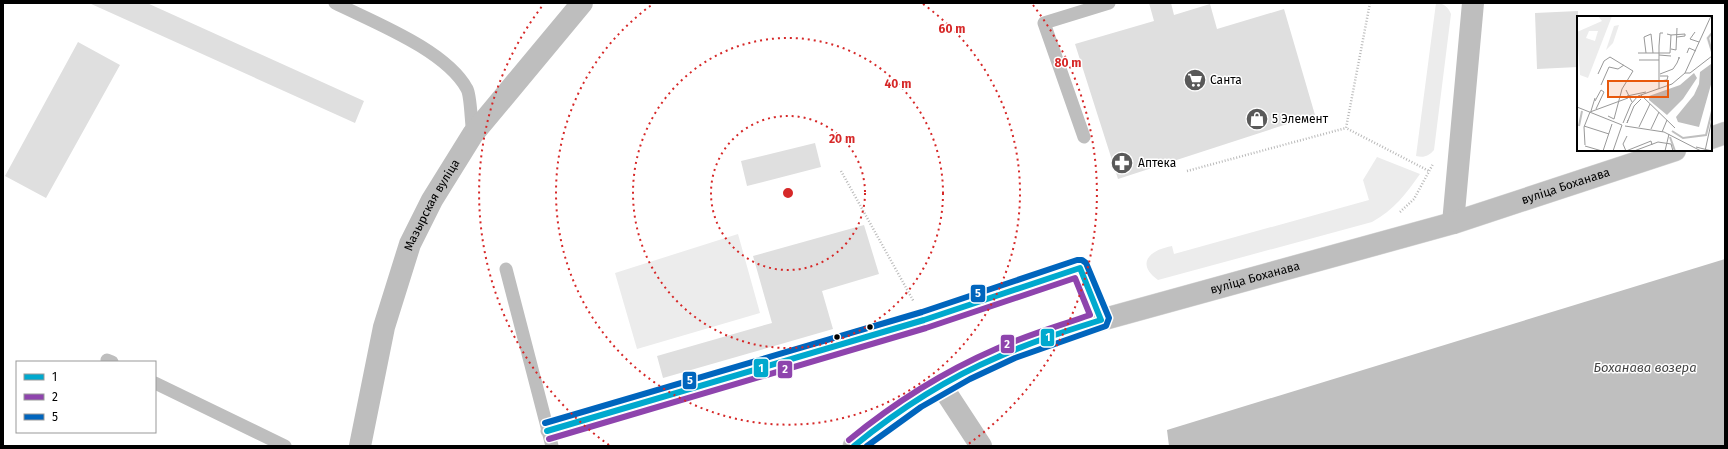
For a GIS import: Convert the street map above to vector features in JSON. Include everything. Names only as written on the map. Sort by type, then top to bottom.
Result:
[{"type":"main road","name":"Мазырская вуліца","points":[[360,446],[384,327],[410,244],[432,200],[472,134],[582,3]]},
{"type":"main road","points":[[1453,223],[1473,3]]},
{"type":"main road","points":[[1712,138],[1725,133]]},
{"type":"main road","name":"вуліца Боханава","points":[[854,446],[900,412],[941,385],[985,362],[1006,353],[1101,320],[1453,223],[1672,151]]},
{"type":"main road","points":[[941,385],[981,446]]},
{"type":"lane","points":[[335,3],[422,47],[449,67],[467,90],[472,134]]},
{"type":"lane","points":[[1084,137],[1044,23],[1109,3]]},
{"type":"lane","points":[[547,431],[924,320],[1080,268],[1101,320]]},
{"type":"lane","points":[[506,269],[552,446]]},
{"type":"lane","points":[[156,383],[285,446]]},
{"type":"path","points":[[1346,128],[1370,3]]},
{"type":"path","points":[[1187,171],[1346,128],[1429,171]]},
{"type":"path","points":[[841,171],[924,320]]},
{"type":"shaded area","points":[[1436,3],[1445,6],[1449,9],[1451,14],[1434,150],[1426,156],[1419,157],[1416,156]]},
{"type":"shaded area","points":[[1377,157],[1420,174],[1393,207],[1372,222],[1158,280],[1147,268],[1148,258],[1152,254],[1164,248],[1172,246],[1174,254],[1369,200],[1363,180]]},
{"type":"shaded area","points":[[738,234],[760,313],[637,349],[615,273]]},
{"type":"water","name":"Боханава возера","points":[[1725,259],[1725,446],[1169,446],[1167,430]]},
{"type":"building","points":[[89,3],[147,3],[364,101],[355,123]]},
{"type":"building","name":"Санта","points":[[1149,3],[1171,3],[1174,15],[1210,4],[1217,29],[1284,9],[1315,115],[1118,179],[1075,44],[1154,21]]},
{"type":"building","points":[[1578,11],[1577,67],[1537,69],[1535,13]]},
{"type":"building","points":[[78,42],[120,65],[46,198],[5,176]]},
{"type":"building","points":[[815,143],[821,167],[747,186],[741,161]]},
{"type":"building","points":[[864,225],[879,274],[822,291],[833,329],[663,378],[657,356],[772,323],[753,256]]},
{"type":"transit line","name":"5","points":[[545,423],[922,312],[1077,260],[1082,260],[1086,263],[1109,318],[1106,326],[1015,358],[970,379],[921,407],[867,446]]},
{"type":"transit line","name":"1","points":[[547,431],[924,320],[1080,268],[1101,320],[1023,346],[960,375],[941,385],[905,408],[854,446]]},
{"type":"transit line","name":"2","points":[[549,439],[926,328],[1075,278],[1090,315],[1031,335],[976,358],[938,378],[901,401],[849,440]]},
{"type":"place","name":"Санта","points":[[1195,80]]},
{"type":"place","name":"5 Элемент","points":[[1257,119]]},
{"type":"place","name":"Аптека","points":[[1122,163]]}]
